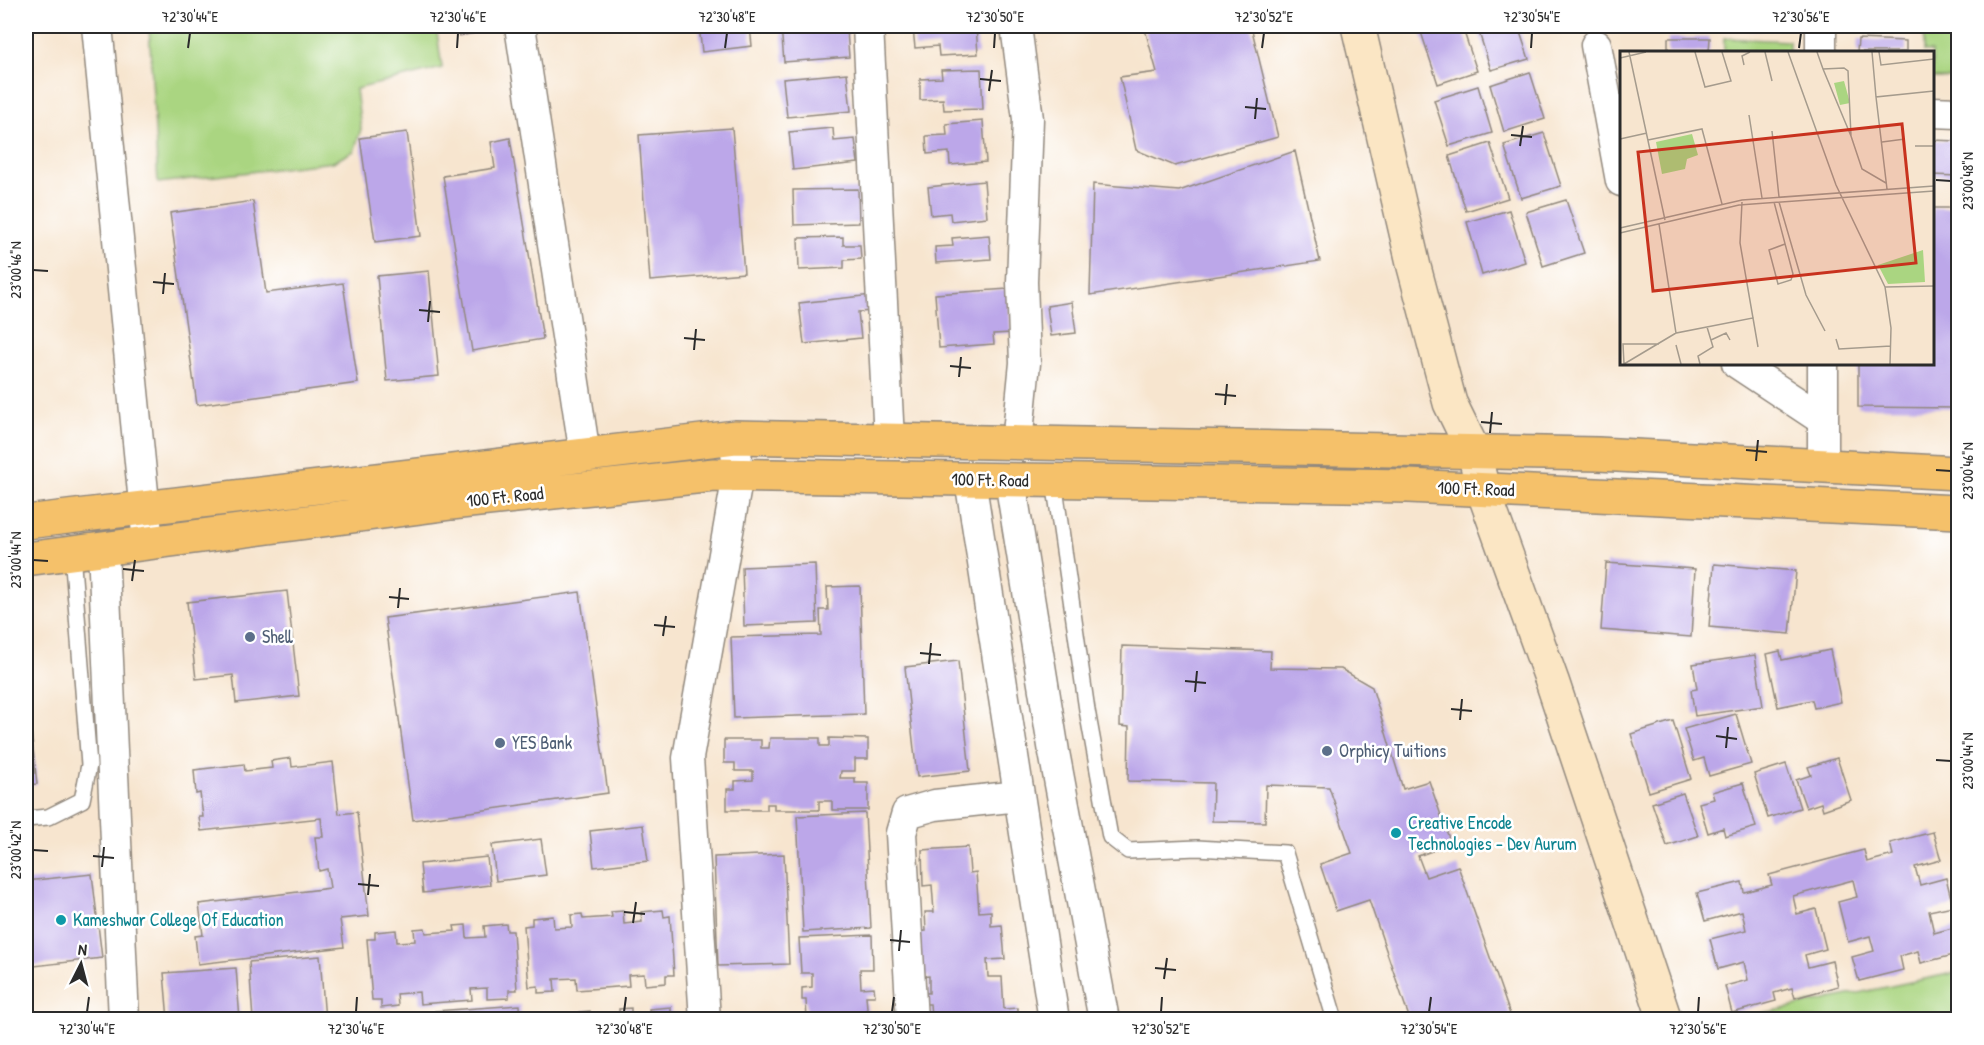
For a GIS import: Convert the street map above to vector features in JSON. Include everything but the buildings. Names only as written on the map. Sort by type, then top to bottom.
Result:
[{"type":"main road","name":"100 Ft. Road","points":[[26,522],[735,437],[1598,454],[1959,473]]},
{"type":"main road","name":"100 Ft. Road","points":[[26,559],[462,502],[714,475],[1408,486],[1959,512]]},
{"type":"street","points":[[97,26],[148,543]]},
{"type":"street","points":[[520,26],[585,455]]},
{"type":"street","points":[[868,26],[889,440]]},
{"type":"street","points":[[1016,26],[1028,119],[1022,282],[1025,363],[1017,443]]},
{"type":"street","points":[[1358,26],[1414,267],[1450,403],[1474,452],[1483,490],[1552,681],[1665,1020]]},
{"type":"street","points":[[1821,26],[1821,51]]},
{"type":"street","points":[[1594,32],[1620,175]]},
{"type":"street","points":[[1933,112],[1959,112]]},
{"type":"street","points":[[1739,364],[1823,420]]},
{"type":"street","points":[[1823,364],[1823,466]]},
{"type":"street","points":[[705,1020],[688,758],[738,475],[735,437]]},
{"type":"street","points":[[970,479],[1054,1020]]},
{"type":"street","points":[[1010,480],[1054,752],[1104,1020]]},
{"type":"street","points":[[87,551],[124,1020]]},
{"type":"street","points":[[912,1020],[901,833],[907,813],[935,805],[1019,796]]},
{"type":"lane","points":[[1054,481],[1087,710],[1110,837],[1128,851],[1197,848],[1285,853],[1335,1020]]},
{"type":"lane","points":[[26,819],[48,817],[82,800],[89,765],[87,551]]},
{"type":"green space","points":[[149,26],[436,26],[442,68],[356,89],[361,129],[354,151],[333,162],[158,183]]},
{"type":"green space","points":[[1924,26],[1958,26],[1958,78],[1933,78],[1933,51],[1924,51]]},
{"type":"green space","points":[[1724,38],[1789,41],[1789,51],[1724,51]]},
{"type":"green space","points":[[1958,972],[1958,1019],[1735,1019]]},
{"type":"place","name":"Shell","points":[[250,637]]},
{"type":"place","name":"YES Bank","points":[[500,743]]},
{"type":"place","name":"Orphicy Tuitions","points":[[1327,751]]},
{"type":"place","name":"Creative Encode Technologies - Dev Aurum","points":[[1396,833]]},
{"type":"place","name":"Kameshwar College Of Education","points":[[61,920]]}]
